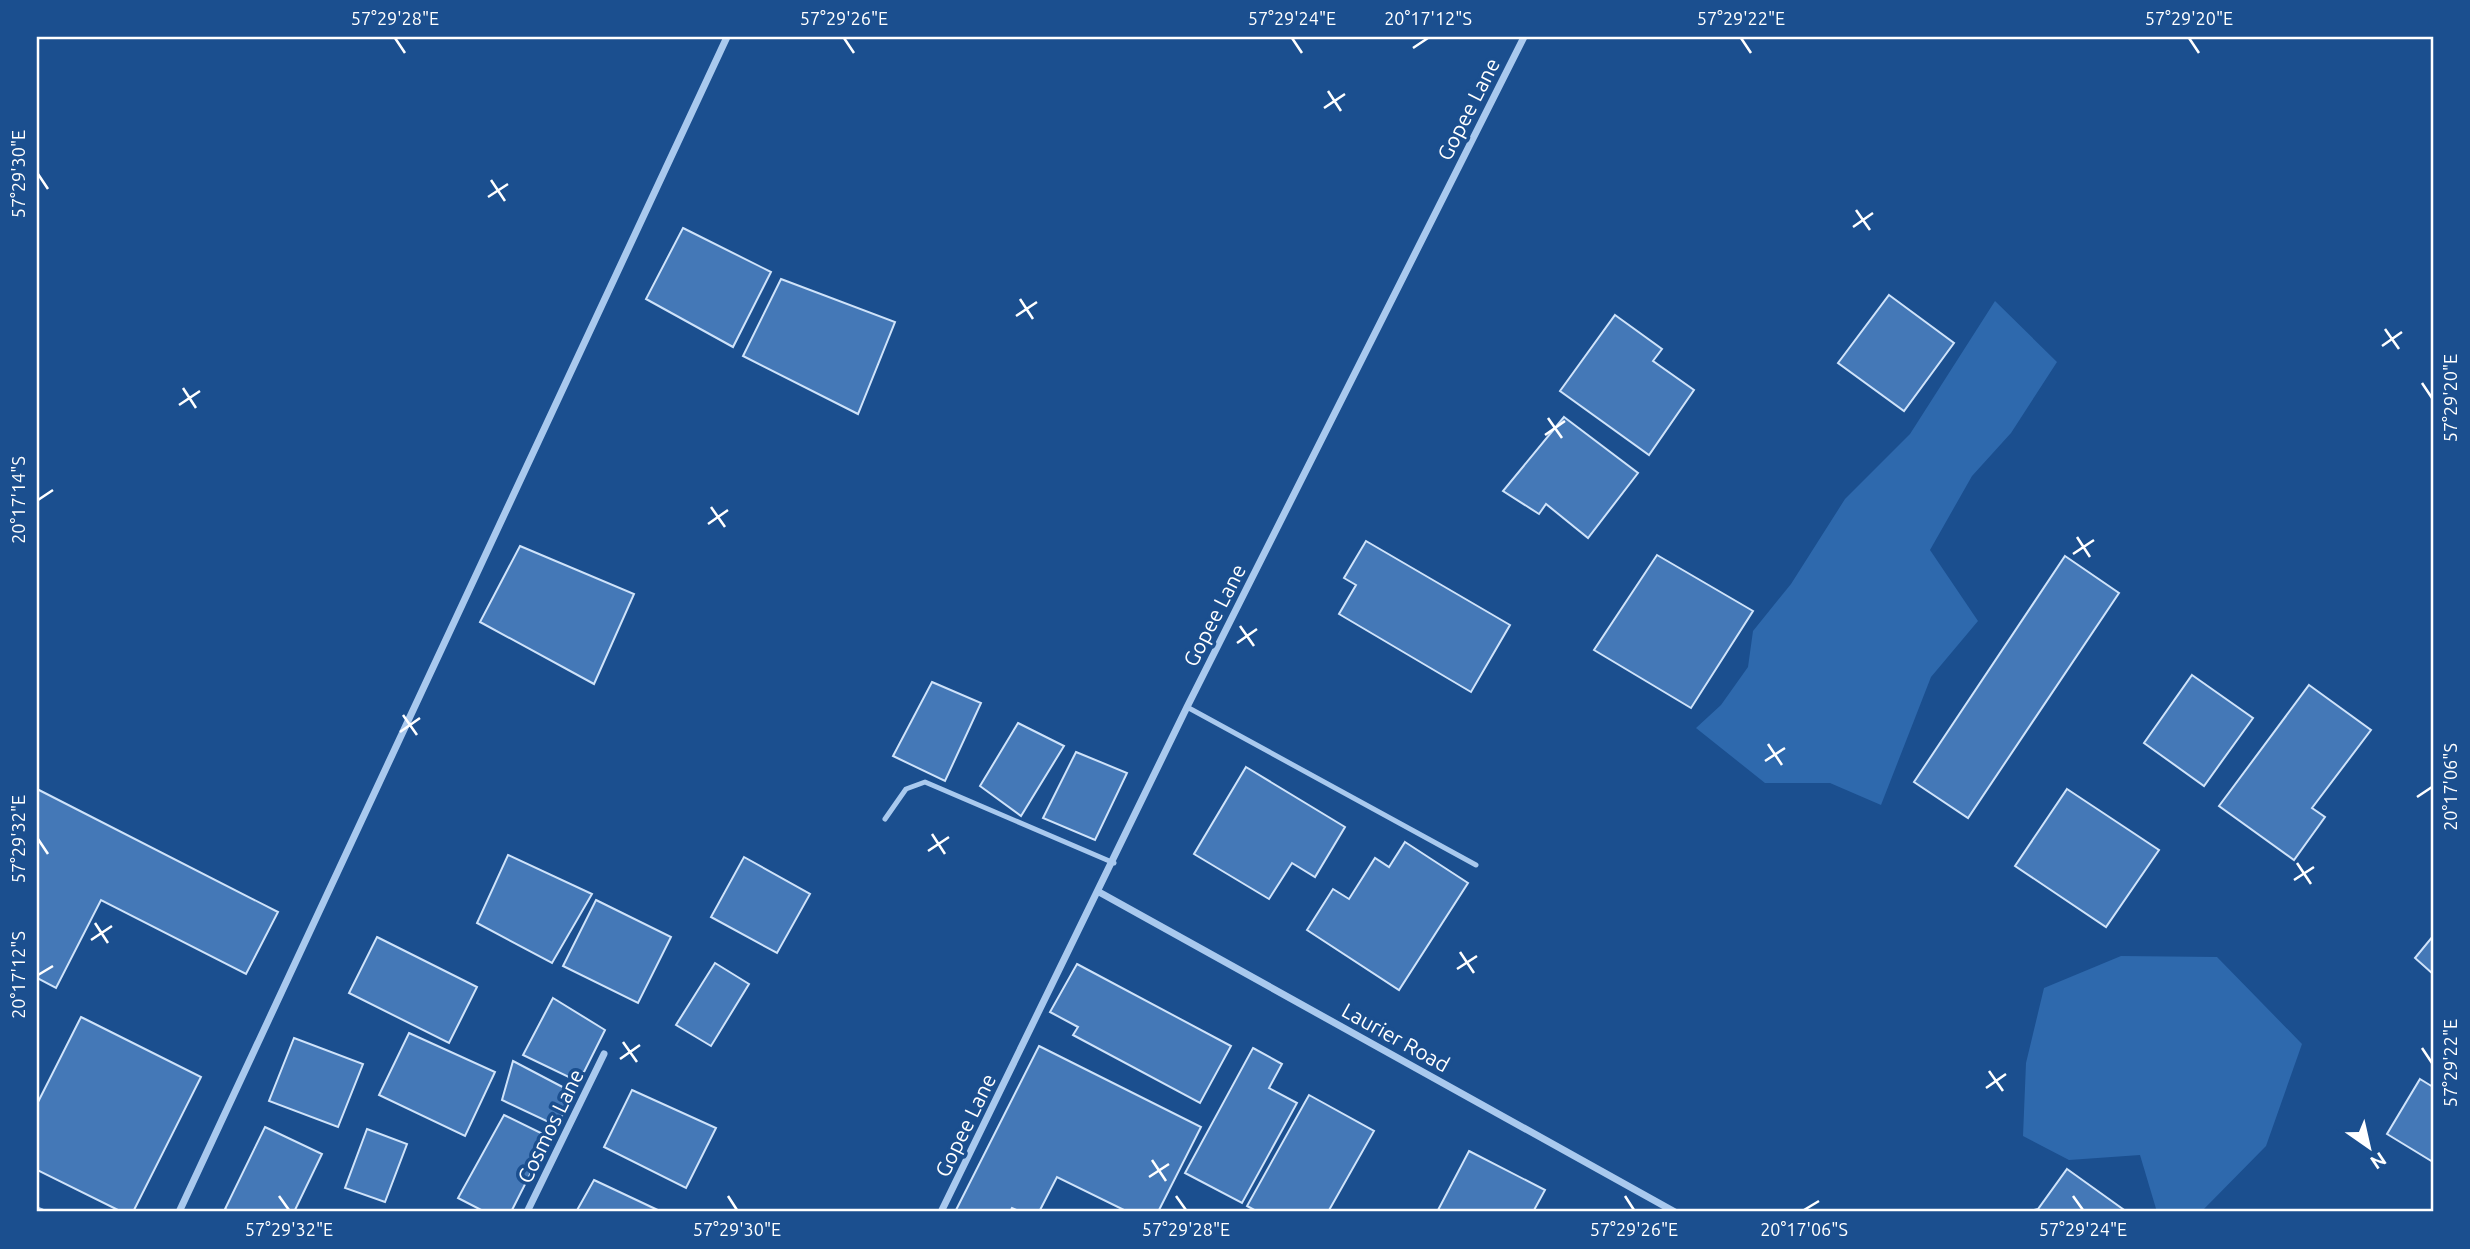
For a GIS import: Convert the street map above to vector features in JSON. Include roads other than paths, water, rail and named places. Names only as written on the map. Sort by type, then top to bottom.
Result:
[{"type":"street","points":[[178,1212],[727,37]]},
{"type":"street","name":"Gopee Lane","points":[[941,1212],[1114,863],[1187,707],[1524,37]]},
{"type":"street","name":"Laurier Road","points":[[1099,892],[1675,1212]]},
{"type":"street","name":"Cosmos Lane","points":[[527,1212],[604,1054]]},
{"type":"street","points":[[37,1210],[43,1212]]},
{"type":"lane","points":[[1187,707],[1476,865]]},
{"type":"lane","points":[[886,819],[906,789],[925,782],[1114,863]]}]
